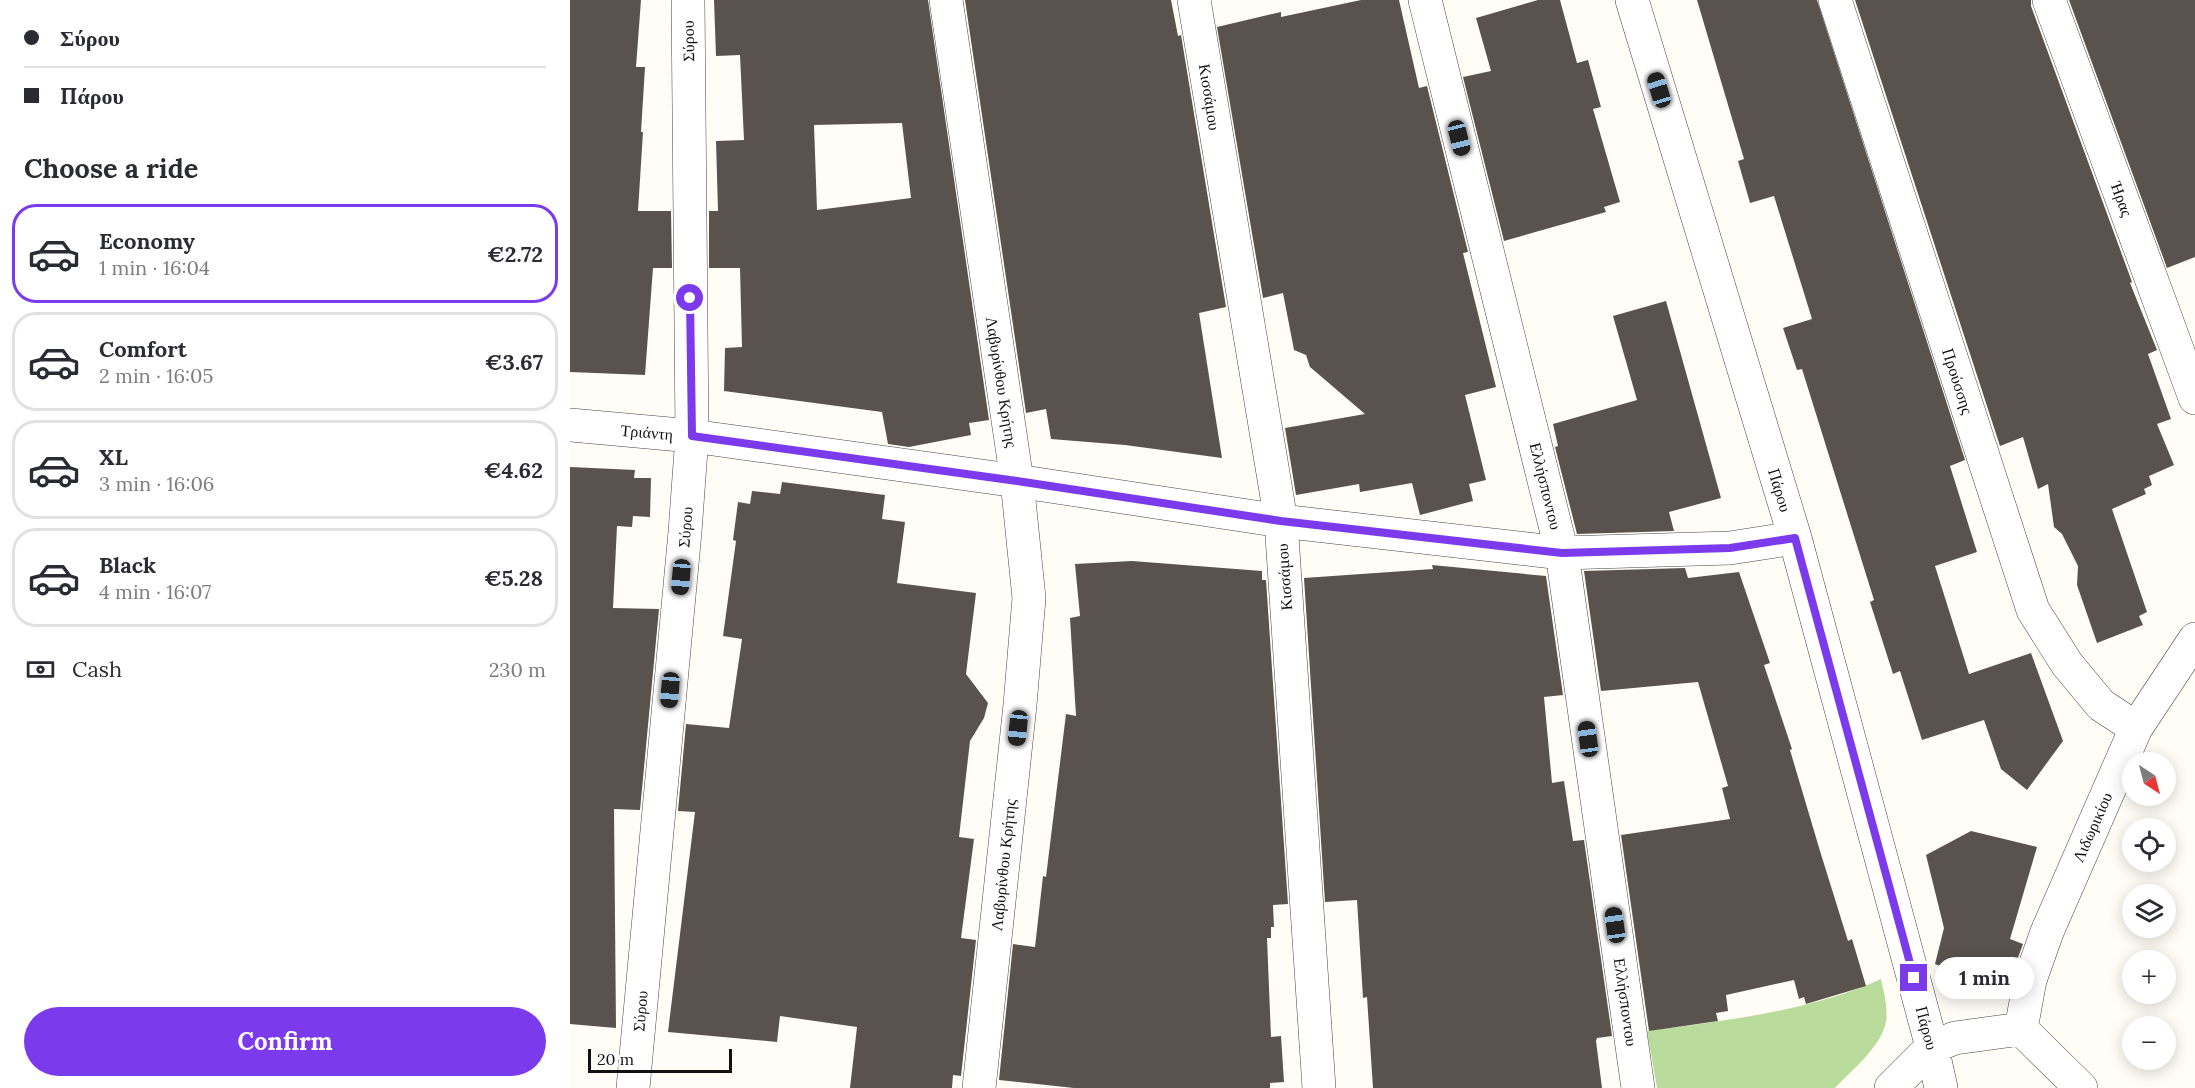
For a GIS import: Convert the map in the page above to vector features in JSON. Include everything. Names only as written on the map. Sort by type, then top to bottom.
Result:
[{"type":"street","name":"Σύρου","points":[[633,1088],[692,436],[688,0]]},
{"type":"street","name":"Λαβυρίνθου Κρήτης","points":[[946,0],[1017,481],[1029,598],[980,1088]]},
{"type":"street","name":"Κισσάμου","points":[[1194,0],[1281,521],[1318,1088]]},
{"type":"street","name":"Ελλήσποντου","points":[[1425,0],[1562,553],[1638,1088]]},
{"type":"street","name":"Πάρου","points":[[1632,0],[1795,538],[1932,1047],[1941,1088]]},
{"type":"street","name":"Προύσσης","points":[[1834,0],[2033,609],[2067,664],[2101,705],[2136,728]]},
{"type":"street","name":"Ήρας","points":[[2049,0],[2195,398]]},
{"type":"street","name":"Τριάντη","points":[[570,424],[692,436],[1017,481],[1281,521],[1562,553],[1730,548],[1795,538]]},
{"type":"street","name":"Λιδωρικίου","points":[[2021,1029],[2030,980],[2047,932],[2136,728],[2195,639]]},
{"type":"street","points":[[1892,1088],[1932,1047],[1955,1038],[2021,1029],[2081,1088]]},
{"type":"green space","points":[[1881,979],[1886,1011],[1884,1030],[1873,1048],[1835,1088],[1657,1088],[1647,1031],[1736,1019],[1796,1007],[1854,990]]},
{"type":"building","points":[[570,0],[641,0],[636,67],[645,67],[638,211],[671,211],[672,268],[653,268],[645,375],[570,372]]},
{"type":"building","points":[[714,0],[928,0],[989,420],[969,423],[971,435],[909,447],[888,444],[882,412],[724,391],[725,348],[742,347],[740,268],[709,268],[709,211],[718,211],[716,141],[744,140],[740,55],[716,56]],"holes":[[[902,123],[911,198],[817,210],[814,125]]]},
{"type":"building","points":[[965,0],[1171,0],[1178,36],[1181,35],[1226,307],[1199,313],[1222,458],[1125,445],[1051,439],[1046,409],[1026,413]]},
{"type":"building","points":[[1361,0],[1399,0],[1419,88],[1427,86],[1468,252],[1463,253],[1496,387],[1465,395],[1486,480],[1469,484],[1473,501],[1420,515],[1412,483],[1360,492],[1359,484],[1296,495],[1285,428],[1365,414],[1310,367],[1306,355],[1294,350],[1283,293],[1263,298],[1217,27],[1281,12],[1281,17]]},
{"type":"building","points":[[1538,0],[1560,0],[1577,63],[1588,60],[1601,107],[1593,109],[1620,202],[1604,207],[1606,212],[1504,241],[1463,77],[1491,71],[1476,18]]},
{"type":"building","points":[[1697,0],[1817,0],[1965,460],[1950,466],[1977,552],[1935,566],[1969,674],[2031,653],[2063,741],[2027,790],[2001,769],[1984,720],[1922,740],[1900,671],[1893,674],[1870,602],[1874,600],[1802,369],[1797,370],[1783,328],[1812,319],[1774,196],[1750,203],[1738,161],[1744,159]]},
{"type":"building","points":[[1855,0],[2031,0],[2031,6],[2132,282],[2130,283],[2157,350],[2148,354],[2171,419],[2157,424],[2174,465],[2149,476],[2152,485],[2144,489],[2146,494],[2112,509],[2147,612],[2139,616],[2143,625],[2097,643],[2077,585],[2078,566],[2062,534],[2054,527],[2048,484],[2038,489],[2023,437],[2000,446]]},
{"type":"building","points":[[2069,0],[2195,0],[2195,257],[2167,268]]},
{"type":"building","points":[[1666,301],[1721,498],[1669,512],[1674,531],[1577,534],[1555,447],[1558,446],[1553,424],[1637,400],[1613,316]]},
{"type":"building","points":[[570,467],[635,470],[634,478],[651,478],[650,517],[633,516],[632,527],[617,526],[613,608],[659,609],[640,810],[614,809],[616,1028],[570,1024]]},
{"type":"building","points":[[782,482],[885,495],[882,519],[905,522],[897,583],[976,593],[966,674],[988,703],[984,718],[970,741],[959,837],[974,839],[961,938],[976,940],[961,1076],[953,1075],[952,1088],[850,1088],[857,1027],[780,1016],[777,1042],[668,1032],[695,812],[678,811],[686,724],[729,728],[742,639],[723,636],[736,541],[733,540],[738,502],[750,504],[752,491],[780,494]]},
{"type":"building","points":[[1132,561],[1262,571],[1262,580],[1266,580],[1288,904],[1273,905],[1274,927],[1271,927],[1271,938],[1267,938],[1271,1037],[1281,1036],[1284,1082],[1270,1083],[1270,1088],[1074,1088],[999,1080],[1013,944],[1035,947],[1066,714],[1076,716],[1070,618],[1080,616],[1075,564]]},
{"type":"building","points":[[1432,565],[1546,576],[1563,695],[1544,697],[1552,783],[1564,781],[1573,841],[1584,840],[1612,1036],[1597,1038],[1596,1041],[1602,1088],[1373,1088],[1367,997],[1363,998],[1357,900],[1325,902],[1304,578],[1433,569]]},
{"type":"building","points":[[1685,568],[1688,578],[1739,572],[1770,663],[1764,665],[1792,749],[1790,750],[1820,851],[1848,941],[1852,939],[1866,986],[1806,1004],[1804,997],[1799,999],[1794,980],[1726,995],[1728,1011],[1716,1013],[1718,1021],[1649,1031],[1621,835],[1730,819],[1722,788],[1728,786],[1698,682],[1601,691],[1584,571]]},
{"type":"building","points":[[1971,831],[2037,847],[2010,939],[2023,944],[2008,993],[1935,964],[1944,928],[1926,855]]},
{"type":"route","points":[[690,298],[692,436],[1017,481],[1281,521],[1562,553],[1730,548],[1795,538],[1914,978]]}]
